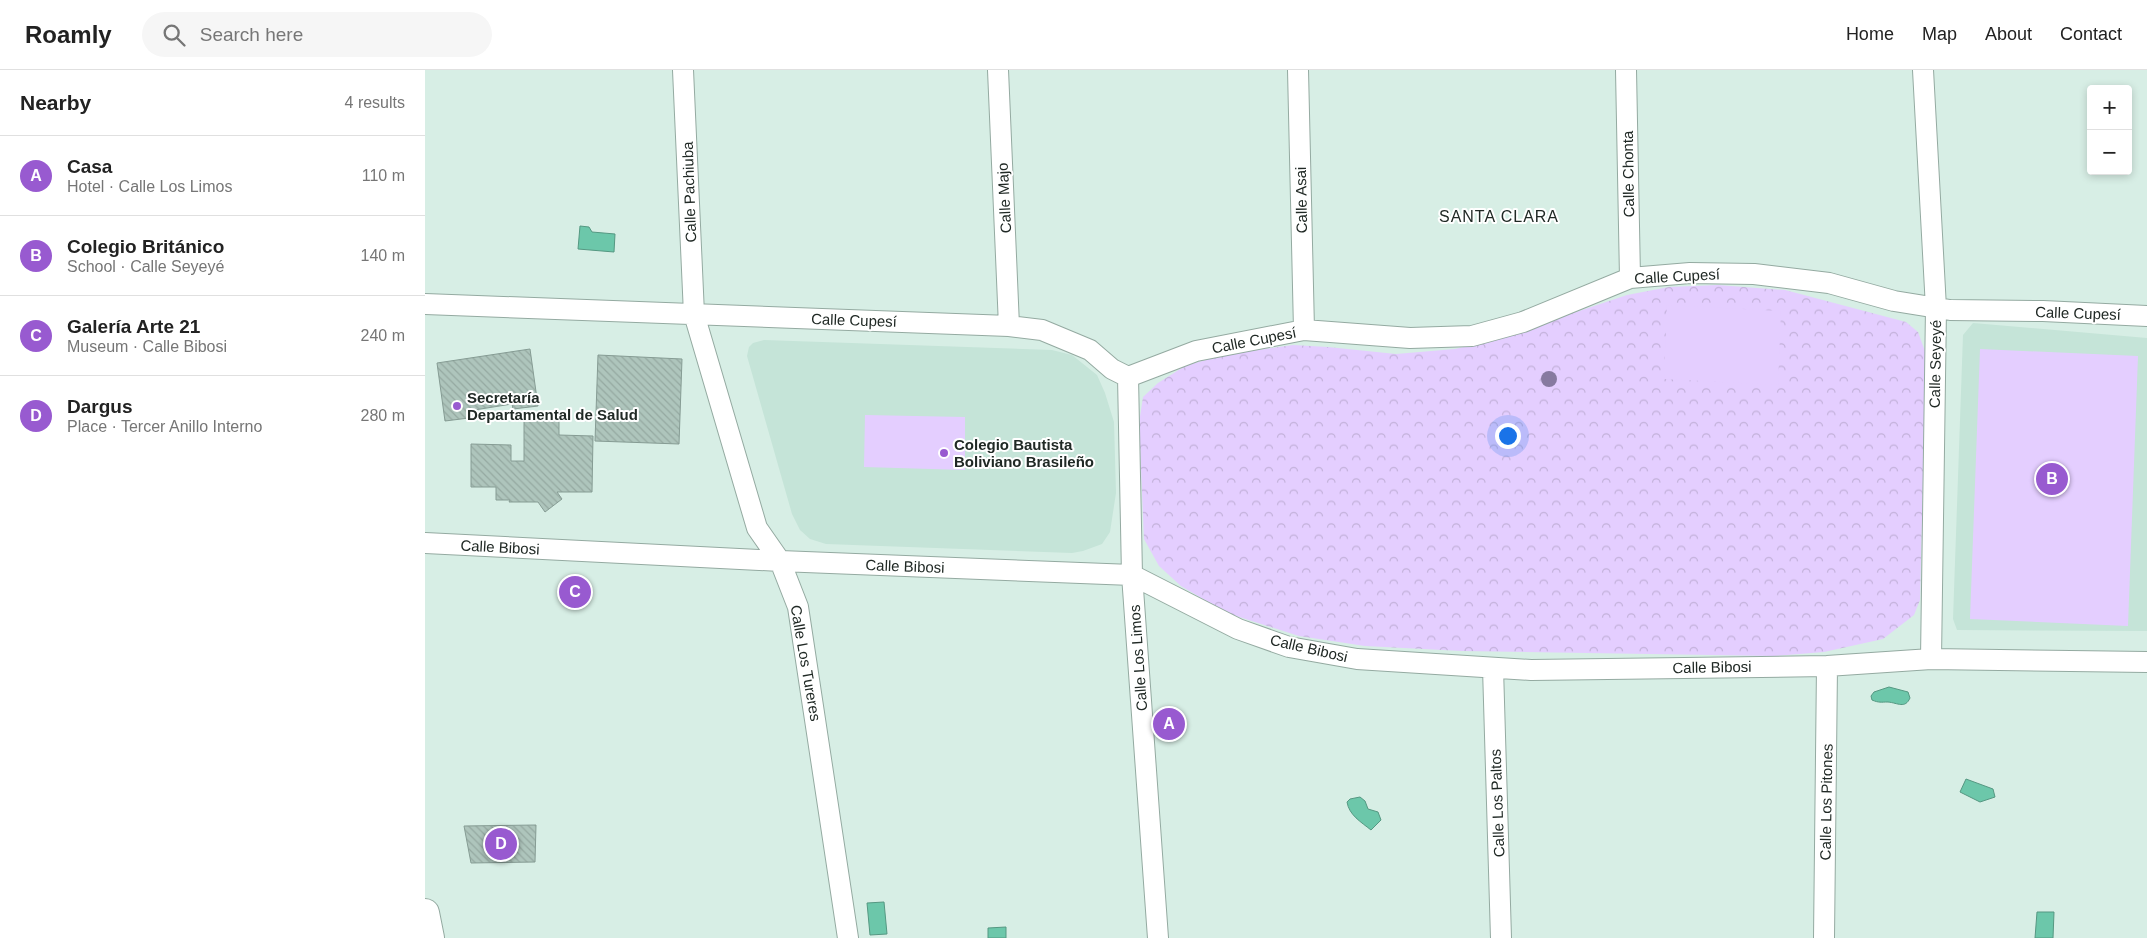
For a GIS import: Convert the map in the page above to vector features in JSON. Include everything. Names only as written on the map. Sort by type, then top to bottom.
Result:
[{"type":"main road","points":[[425,913],[430,938]]},
{"type":"street","name":"Calle Pachiuba","points":[[683,70],[694,314]]},
{"type":"street","name":"Calle Majo","points":[[997,70],[1009,326]]},
{"type":"street","name":"Calle Asai","points":[[1298,70],[1304,330]]},
{"type":"street","name":"Calle Chonta","points":[[1626,70],[1630,278]]},
{"type":"street","name":"Calle Seyeyé","points":[[1923,70],[1936,308],[1931,659]]},
{"type":"street","name":"Calle Cupesí","points":[[425,304],[1009,326],[1042,330],[1090,350],[1112,369],[1128,377],[1196,351],[1304,330],[1410,338],[1472,336],[1523,322],[1630,278],[1690,273],[1754,274],[1829,284],[1893,301],[1950,310],[2043,311],[2147,316]]},
{"type":"street","name":"Calle Los Tureres","points":[[694,314],[757,528],[780,560],[798,607],[848,938]]},
{"type":"street","name":"Calle Los Limos","points":[[1128,377],[1132,575],[1158,938]]},
{"type":"street","name":"Calle Bibosi","points":[[425,543],[1132,575],[1238,629],[1289,647],[1357,659],[1531,670],[1827,666],[1931,659],[2147,662]]},
{"type":"street","name":"Calle Los Pitones","points":[[1824,938],[1827,666]]},
{"type":"street","name":"Calle Los Paltos","points":[[1493,668],[1501,938]]},
{"type":"shaded area","points":[[580,226],[589,227],[592,232],[615,234],[614,252],[578,249]]},
{"type":"shaded area","points":[[1973,323],[2147,338],[2147,631],[1957,630],[1953,619],[1963,335]]},
{"type":"shaded area","name":"Colegio Bautista Boliviano Brasileño","points":[[764,340],[1052,350],[1072,355],[1097,375],[1114,422],[1116,493],[1110,532],[1102,544],[1072,553],[826,544],[810,539],[800,530],[792,514],[747,356],[749,347],[753,343]]},
{"type":"shaded area","points":[[1889,687],[1908,692],[1910,698],[1903,704],[1872,700],[1871,696],[1874,692]]},
{"type":"shaded area","points":[[1966,779],[1993,789],[1995,797],[1980,802],[1960,792]]},
{"type":"shaded area","points":[[1360,797],[1365,801],[1368,809],[1378,812],[1381,820],[1371,830],[1356,818],[1348,807],[1347,802],[1350,799]]},
{"type":"shaded area","points":[[884,902],[887,934],[870,935],[867,903]]},
{"type":"shaded area","points":[[2037,912],[2054,912],[2053,938],[2035,938]]},
{"type":"shaded area","points":[[1006,927],[1006,938],[988,938],[988,928]]},
{"type":"green space","points":[[1718,285],[1785,290],[1906,322],[1918,332],[1926,354],[1920,600],[1914,615],[1883,639],[1824,652],[1774,656],[1462,651],[1365,646],[1299,636],[1227,613],[1181,586],[1159,566],[1144,539],[1139,423],[1143,397],[1158,383],[1185,366],[1223,355],[1293,345],[1396,354],[1455,349],[1490,341],[1627,295],[1669,287]]},
{"type":"green space","points":[[1667,305],[1781,311],[1778,385],[1664,379]]},
{"type":"green space","points":[[1980,349],[2138,356],[2128,626],[1970,619]]},
{"type":"green space","points":[[865,415],[965,417],[965,470],[864,467]]},
{"type":"building","points":[[530,349],[538,406],[513,409],[512,404],[468,411],[469,418],[445,421],[437,363]]},
{"type":"building","points":[[598,355],[682,359],[679,444],[595,441]]},
{"type":"building","points":[[524,416],[559,416],[559,435],[593,436],[592,492],[557,492],[562,499],[545,512],[538,502],[496,500],[496,487],[471,487],[471,444],[511,445],[511,461],[524,461]]},
{"type":"building","points":[[536,825],[535,862],[471,863],[464,826]]},
{"type":"place","name":"Secretaría Departamental de Salud","points":[[457,406]]},
{"type":"place","name":"Colegio Bautista Boliviano Brasileño","points":[[944,453]]},
{"type":"place","name":"Colegio Británico","points":[[2052,479]]},
{"type":"place","name":"Galería Arte 21","points":[[575,592]]},
{"type":"place","name":"Casa","points":[[1169,724]]},
{"type":"place","name":"Dargus","points":[[501,844]]},
{"type":"district","name":"SANTA CLARA","points":[[1499,216]]}]
